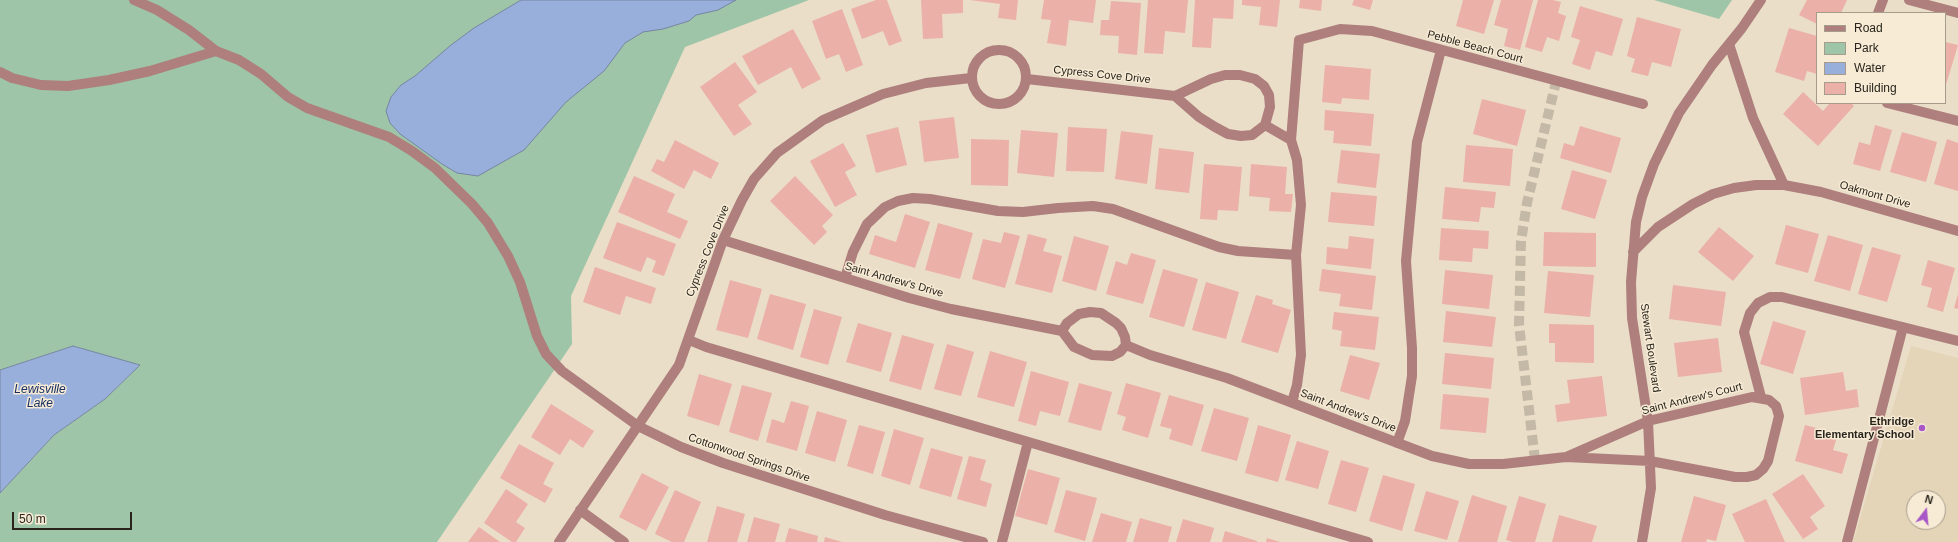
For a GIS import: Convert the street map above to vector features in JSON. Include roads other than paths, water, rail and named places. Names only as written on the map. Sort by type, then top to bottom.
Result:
[{"type":"street","name":"Cottonwood Springs Drive","points":[[134,0],[157,10],[188,30],[216,51],[239,60],[261,74],[288,97],[307,108],[389,137],[412,150],[435,168],[472,204],[488,223],[504,249],[520,282],[537,336],[546,354],[562,371],[638,426],[681,447],[723,463],[885,515],[983,542]]},
{"type":"street","name":"Stewart Boulevard","points":[[1642,542],[1651,488],[1650,461],[1648,421],[1632,318],[1631,282],[1633,252],[1640,204],[1654,164],[1679,113],[1742,28],[1760,0]]},
{"type":"street","points":[[1878,12],[1883,0]]},
{"type":"street","points":[[1914,1],[1958,14]]},
{"type":"street","name":"Pebble Beach Court","points":[[1291,140],[1299,40],[1340,29],[1372,31],[1643,104]]},
{"type":"street","points":[[1729,44],[1753,118],[1784,185]]},
{"type":"street","points":[[1000,50],[1010,52],[1019,59],[1025,68],[1027,79],[1024,89],[1018,98],[1009,103],[998,105],[988,103],[979,97],[973,88],[971,78],[973,67],[980,58],[989,52],[1000,50]]},
{"type":"street","points":[[1397,443],[1405,421],[1412,376],[1412,348],[1406,262],[1417,142],[1441,50]]},
{"type":"street","points":[[0,72],[12,78],[41,85],[68,86],[109,80],[150,71],[216,51]]},
{"type":"street","points":[[1225,75],[1240,75],[1255,79],[1264,86],[1269,95],[1270,107],[1265,125],[1252,135],[1241,136],[1228,134],[1199,117],[1175,96],[1211,79],[1225,75]]},
{"type":"street","name":"Cypress Cove Drive","points":[[559,542],[679,365],[723,240],[754,179],[777,153],[804,132],[823,120],[883,94],[926,83],[971,78]]},
{"type":"street","name":"Cypress Cove Drive","points":[[1027,79],[1175,96]]},
{"type":"street","points":[[1891,104],[1958,121]]},
{"type":"street","points":[[1265,125],[1291,140],[1297,160],[1301,205],[1296,255],[1301,355],[1297,385],[1292,402]]},
{"type":"street","name":"Oakmont Drive","points":[[1633,252],[1658,227],[1676,213],[1713,194],[1734,188],[1756,185],[1784,185],[1821,192],[1958,231]]},
{"type":"street","points":[[845,278],[853,252],[867,224],[885,207],[898,201],[913,198],[930,199],[998,211],[1023,212],[1093,206],[1113,209],[1219,247],[1238,251],[1296,255]]},
{"type":"street","name":"Saint Andrew's Drive","points":[[723,240],[944,307],[1062,332]]},
{"type":"street","points":[[1566,456],[1650,461],[1735,477],[1756,475],[1763,469],[1768,461],[1779,416],[1776,406],[1769,400],[1761,397],[1744,332],[1750,313],[1758,303],[1770,297],[1782,297],[1958,341]]},
{"type":"street","points":[[1090,312],[1101,313],[1121,328],[1125,337],[1126,345],[1120,352],[1112,356],[1092,355],[1074,347],[1062,332],[1067,323],[1079,314],[1090,312]]},
{"type":"street","points":[[1847,542],[1903,327]]},
{"type":"street","points":[[688,340],[713,349],[1368,542]]},
{"type":"street","name":"Saint Andrew's Drive","points":[[1126,345],[1150,355],[1228,378],[1432,456],[1469,464],[1503,464],[1566,456]]},
{"type":"street","name":"Saint Andrew's Court","points":[[1566,456],[1648,421],[1752,397],[1761,397]]},
{"type":"street","points":[[1002,542],[1028,442]]},
{"type":"street","points":[[580,510],[624,542]]},
{"type":"water","points":[[521,0],[736,0],[718,10],[696,15],[689,21],[663,29],[643,32],[625,43],[604,71],[566,102],[524,150],[478,176],[457,173],[400,134],[390,123],[386,111],[391,97],[401,85],[415,76],[451,45],[474,28]]},
{"type":"water","name":"Lewisville Lake","points":[[73,346],[140,365],[105,399],[54,435],[0,493],[0,370]]},
{"type":"tunnel","points":[[1535,460],[1519,325],[1521,241],[1527,203],[1556,82]]},
{"type":"place","name":"Ethridge Elementary School","points":[[1922,428]]}]
